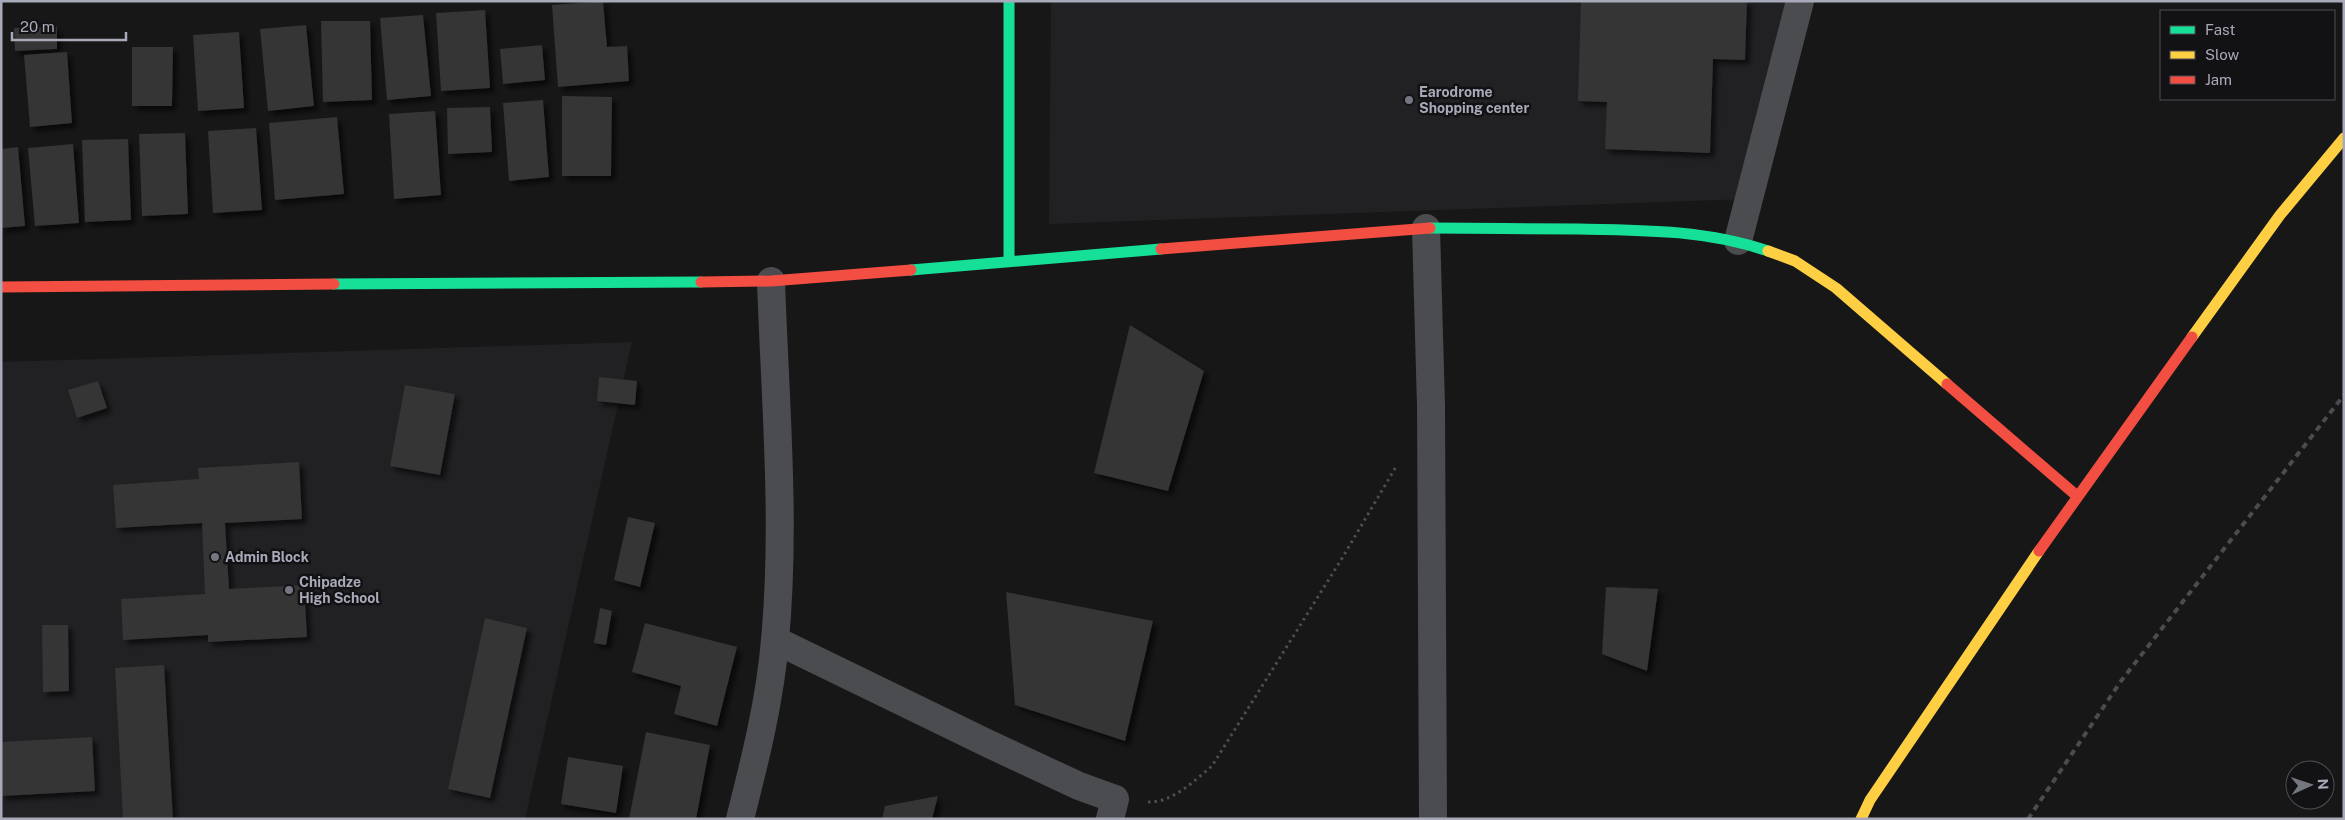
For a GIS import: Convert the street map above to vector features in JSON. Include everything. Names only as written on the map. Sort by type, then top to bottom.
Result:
[{"type":"street","points":[[1008,1],[1009,261]]},
{"type":"street","points":[[1738,241],[1800,1]]},
{"type":"street","points":[[1860,819],[1870,800],[2077,496],[2280,215],[2344,138]]},
{"type":"street","points":[[1426,228],[1431,416],[1433,819]]},
{"type":"street","points":[[1,287],[771,281],[1426,228],[1645,230],[1704,235],[1738,241],[1795,261],[1836,288],[2077,496]]},
{"type":"street","points":[[740,819],[766,713],[775,640],[780,545],[771,281]]},
{"type":"street","points":[[775,640],[1079,786],[1112,809]]},
{"type":"path","points":[[1112,809],[1159,802],[1189,786],[1212,766],[1341,560],[1401,457]]},
{"type":"shaded area","name":"Earodrome Shopping center","points":[[1051,1],[1789,1],[1746,199],[1049,224]]},
{"type":"shaded area","name":"Chipadze High School","points":[[632,342],[525,819],[1,819],[1,362]]},
{"type":"building","points":[[603,1],[607,47],[627,46],[629,81],[558,87],[552,5]]},
{"type":"building","points":[[1581,1],[1747,1],[1745,60],[1713,59],[1710,153],[1605,149],[1607,102],[1578,101]]},
{"type":"building","points":[[485,10],[490,88],[441,91],[436,13]]},
{"type":"building","points":[[423,15],[431,96],[387,100],[380,18]]},
{"type":"building","points":[[321,21],[370,21],[372,100],[323,102]]},
{"type":"building","points":[[306,25],[314,106],[268,111],[260,29]]},
{"type":"building","points":[[57,27],[57,49],[15,51],[14,28]]},
{"type":"building","points":[[239,32],[244,108],[198,111],[193,35]]},
{"type":"building","points":[[542,45],[545,80],[503,84],[500,49]]},
{"type":"building","points":[[132,47],[173,47],[172,106],[132,106]]},
{"type":"building","points":[[67,52],[72,123],[30,127],[24,55]]},
{"type":"building","points":[[562,96],[612,97],[611,176],[562,176]]},
{"type":"building","points":[[543,100],[549,177],[509,181],[503,103]]},
{"type":"building","points":[[490,107],[492,152],[448,154],[447,108]]},
{"type":"building","points":[[435,111],[441,195],[394,199],[389,114]]},
{"type":"building","points":[[337,117],[344,194],[275,200],[269,123]]},
{"type":"building","points":[[256,128],[262,210],[213,213],[208,131]]},
{"type":"building","points":[[185,133],[188,214],[142,216],[139,134]]},
{"type":"building","points":[[128,139],[131,220],[85,222],[82,140]]},
{"type":"building","points":[[73,144],[79,223],[35,226],[28,148]]},
{"type":"building","points":[[18,147],[25,226],[1,228],[1,149]]},
{"type":"building","points":[[1130,325],[1204,371],[1168,491],[1094,473]]},
{"type":"building","points":[[599,377],[637,381],[635,405],[597,401]]},
{"type":"building","points":[[98,381],[107,408],[77,418],[68,390]]},
{"type":"building","points":[[405,385],[455,394],[440,475],[390,466]]},
{"type":"building","name":"Admin Block","points":[[299,462],[302,519],[225,523],[229,589],[304,585],[307,637],[208,642],[208,635],[123,640],[121,599],[205,594],[202,523],[116,528],[113,485],[199,479],[198,468]]},
{"type":"building","points":[[628,517],[655,523],[640,587],[614,580]]},
{"type":"building","points":[[1606,587],[1658,589],[1647,671],[1602,654]]},
{"type":"building","points":[[1006,592],[1153,621],[1125,741],[1015,705]]},
{"type":"building","points":[[600,608],[612,611],[606,645],[594,643]]},
{"type":"building","points":[[485,618],[527,628],[490,798],[448,789]]},
{"type":"building","points":[[645,623],[737,647],[717,726],[674,714],[681,686],[632,672]]},
{"type":"building","points":[[42,625],[68,625],[69,691],[43,692]]},
{"type":"building","points":[[164,665],[173,819],[123,819],[115,668]]},
{"type":"building","points":[[646,732],[710,745],[696,819],[629,819]]},
{"type":"building","points":[[92,737],[95,791],[1,796],[1,742]]},
{"type":"building","points":[[568,757],[623,766],[616,813],[561,804]]},
{"type":"building","points":[[938,796],[932,819],[882,819],[885,806]]},
{"type":"railway","points":[[2028,819],[2121,681],[2344,395]]},
{"type":"traffic: fast","points":[[1009,1],[1009,261]]},
{"type":"traffic: fast","points":[[1430,228],[1675,232],[1722,239],[1768,251]]},
{"type":"traffic: fast","points":[[911,270],[1161,249]]},
{"type":"traffic: fast","points":[[334,284],[701,282]]},
{"type":"traffic: slow","points":[[2192,337],[2280,215],[2344,138]]},
{"type":"traffic: slow","points":[[1768,251],[1795,261],[1836,288],[1947,384]]},
{"type":"traffic: slow","points":[[1861,819],[1870,800],[2039,551]]},
{"type":"traffic: jam","points":[[1161,249],[1430,228]]},
{"type":"traffic: jam","points":[[701,282],[771,281],[911,270]]},
{"type":"traffic: jam","points":[[1,287],[334,284]]},
{"type":"traffic: jam","points":[[2039,551],[2192,337]]},
{"type":"traffic: jam","points":[[1947,384],[2077,496]]},
{"type":"place","name":"Earodrome Shopping center","points":[[1409,100]]},
{"type":"place","name":"Admin Block","points":[[215,557]]},
{"type":"place","name":"Chipadze High School","points":[[289,590]]}]
